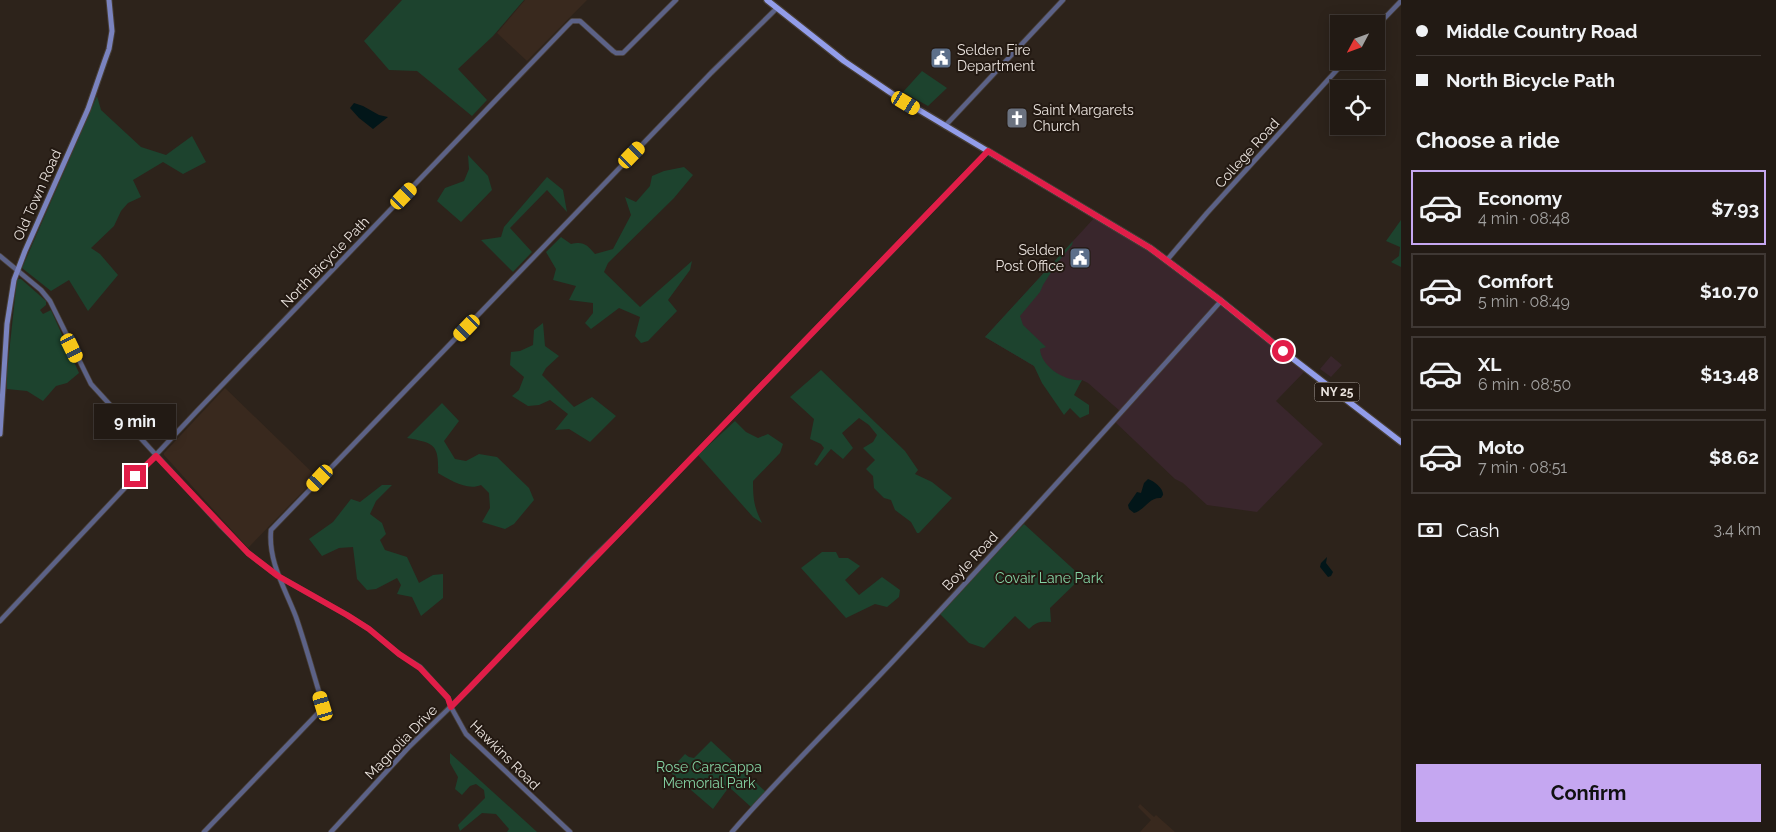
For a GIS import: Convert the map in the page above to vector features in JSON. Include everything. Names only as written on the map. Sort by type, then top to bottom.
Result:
[{"type":"main road","name":"Old Town Road","points":[[0,434],[7,324],[16,271],[64,166],[88,108],[107,54],[112,32],[109,0]]},
{"type":"main road","name":"NY 25","points":[[767,0],[847,64],[894,95],[1138,240],[1167,260],[1401,442]]},
{"type":"street","name":"North Bicycle Path","points":[[0,621],[572,21],[580,21],[613,51],[623,53],[676,0]]},
{"type":"street","points":[[945,126],[1063,0]]},
{"type":"street","points":[[1385,18],[1401,1]]},
{"type":"street","points":[[204,832],[323,706],[296,617],[278,576],[272,552],[271,530],[704,80],[777,8]]},
{"type":"street","name":"College Road","points":[[1167,260],[1337,70]]},
{"type":"street","name":"Magnolia Drive","points":[[331,832],[409,747],[451,707],[988,151]]},
{"type":"street","points":[[0,256],[16,271]]},
{"type":"street","points":[[0,261],[16,271]]},
{"type":"street","name":"Hawkins Road","points":[[16,271],[40,290],[50,301],[91,384],[245,551],[278,576],[369,629],[399,654],[420,668],[448,698],[466,734],[570,832]]},
{"type":"street","name":"Boyle Road","points":[[732,832],[789,768],[996,551],[1221,301]]},
{"type":"street","points":[[443,714],[450,713],[456,717]]},
{"type":"shaded area","points":[[525,0],[587,0],[527,61],[497,33]]},
{"type":"shaded area","points":[[354,103],[379,115],[388,117],[373,129],[350,108]]},
{"type":"shaded area","points":[[1096,216],[1150,248],[1307,369],[1276,401],[1323,444],[1257,512],[1207,505],[1183,483],[1175,479],[1114,421],[1121,412],[1088,383],[1082,380],[1068,395],[1034,366],[985,337]]},
{"type":"shaded area","points":[[1331,356],[1342,365],[1331,377],[1320,369]]},
{"type":"shaded area","points":[[225,388],[317,477],[248,548],[164,455]]},
{"type":"shaded area","points":[[1148,479],[1162,490],[1163,495],[1134,513],[1129,509],[1128,505],[1137,492],[1141,493],[1144,483]]},
{"type":"shaded area","points":[[1327,557],[1326,563],[1333,572],[1328,577],[1320,567]]},
{"type":"shaded area","points":[[1140,804],[1175,832],[1140,832],[1151,820],[1138,807]]},
{"type":"green space","points":[[402,0],[524,0],[493,36],[458,69],[487,100],[472,116],[417,71],[389,70],[364,41]]},
{"type":"green space","points":[[922,71],[947,88],[928,106],[903,92]]},
{"type":"green space","points":[[97,96],[101,110],[141,147],[166,155],[192,136],[206,162],[183,174],[163,162],[133,180],[141,197],[128,203],[121,211],[114,226],[91,248],[100,254],[118,275],[88,311],[69,280],[51,291],[22,268]]},
{"type":"green space","points":[[468,155],[488,176],[492,190],[461,222],[437,201],[445,188],[464,181],[469,169]]},
{"type":"green space","points":[[684,167],[693,175],[674,198],[608,263],[604,272],[640,307],[692,261],[690,270],[668,300],[677,311],[648,341],[641,343],[635,336],[640,317],[619,308],[591,329],[585,323],[593,313],[593,303],[569,300],[576,286],[553,280],[556,269],[546,252],[561,237],[571,244],[579,243],[585,245],[595,254],[613,249],[631,215],[625,197],[636,202],[650,186],[652,176],[664,171]]},
{"type":"green space","points":[[547,177],[563,190],[567,212],[547,190],[510,228],[532,252],[513,272],[481,240],[501,237],[504,227]]},
{"type":"green space","points":[[1401,220],[1401,267],[1391,262],[1399,256],[1400,247],[1386,241]]},
{"type":"green space","points":[[1073,241],[1040,292],[1020,316],[1023,325],[1046,347],[1040,349],[1041,356],[1045,362],[1062,376],[1069,379],[1082,380],[1074,395],[1089,405],[1089,414],[1080,418],[1070,408],[1064,415],[1042,383],[1034,366],[985,337]]},
{"type":"green space","points":[[17,279],[21,279],[46,301],[46,305],[40,310],[43,314],[51,310],[79,373],[67,383],[56,386],[43,401],[27,391],[7,389],[7,372]]},
{"type":"green space","points":[[543,323],[545,346],[559,356],[546,368],[542,375],[574,407],[592,397],[616,416],[590,442],[569,429],[555,430],[568,414],[550,400],[539,405],[528,406],[512,396],[519,390],[524,377],[510,365],[511,352],[520,351],[533,345],[534,330]]},
{"type":"green space","points":[[821,370],[905,451],[918,470],[915,474],[932,482],[952,498],[919,533],[917,533],[911,522],[895,510],[891,500],[884,498],[874,488],[873,476],[866,469],[875,460],[863,448],[873,442],[877,435],[869,425],[859,418],[842,433],[853,448],[843,459],[831,449],[817,466],[814,464],[824,448],[821,444],[810,439],[814,419],[790,397]]},
{"type":"green space","points":[[442,403],[459,421],[444,441],[455,459],[466,461],[479,454],[497,457],[529,488],[534,500],[514,524],[505,529],[482,522],[490,508],[489,493],[481,485],[464,486],[438,473],[436,450],[433,446],[407,438]]},
{"type":"green space","points":[[735,421],[746,432],[758,438],[768,434],[783,444],[780,453],[753,481],[754,503],[762,523],[753,517],[698,455]]},
{"type":"green space","points":[[382,485],[392,485],[376,501],[370,514],[382,523],[386,534],[380,540],[385,550],[407,557],[419,583],[433,575],[443,574],[443,598],[421,616],[412,597],[397,594],[401,585],[397,578],[376,589],[367,590],[357,579],[353,547],[339,548],[322,556],[309,539],[333,522],[351,499],[360,502]]},
{"type":"green space","name":"Covair Lane Park","points":[[1024,524],[1082,577],[1050,608],[1051,622],[1039,622],[1029,629],[1015,616],[984,648],[969,643],[939,613]]},
{"type":"green space","points":[[822,552],[836,552],[839,558],[848,558],[860,566],[845,580],[859,595],[882,577],[900,590],[899,597],[887,607],[875,604],[846,618],[801,568]]},
{"type":"green space","name":"Rose Caracappa Memorial Park","points":[[711,741],[766,792],[751,807],[729,787],[713,809],[669,771],[685,754],[694,758]]},
{"type":"green space","points":[[450,753],[537,832],[507,832],[509,829],[496,814],[482,813],[460,831],[458,825],[485,798],[484,790],[476,784],[470,786],[462,795],[455,789],[458,777],[450,763]]},
{"type":"place","name":"Selden Fire Department","points":[[941,58]]},
{"type":"place","name":"Saint Margarets Church","points":[[1017,118]]},
{"type":"place","name":"Selden Post Office","points":[[1080,258]]},
{"type":"route","points":[[135,476],[156,456],[214,520],[248,553],[278,576],[307,594],[328,603],[369,629],[399,654],[420,668],[436,683],[448,698],[451,707],[988,151],[1150,248],[1221,301],[1283,351]]}]
